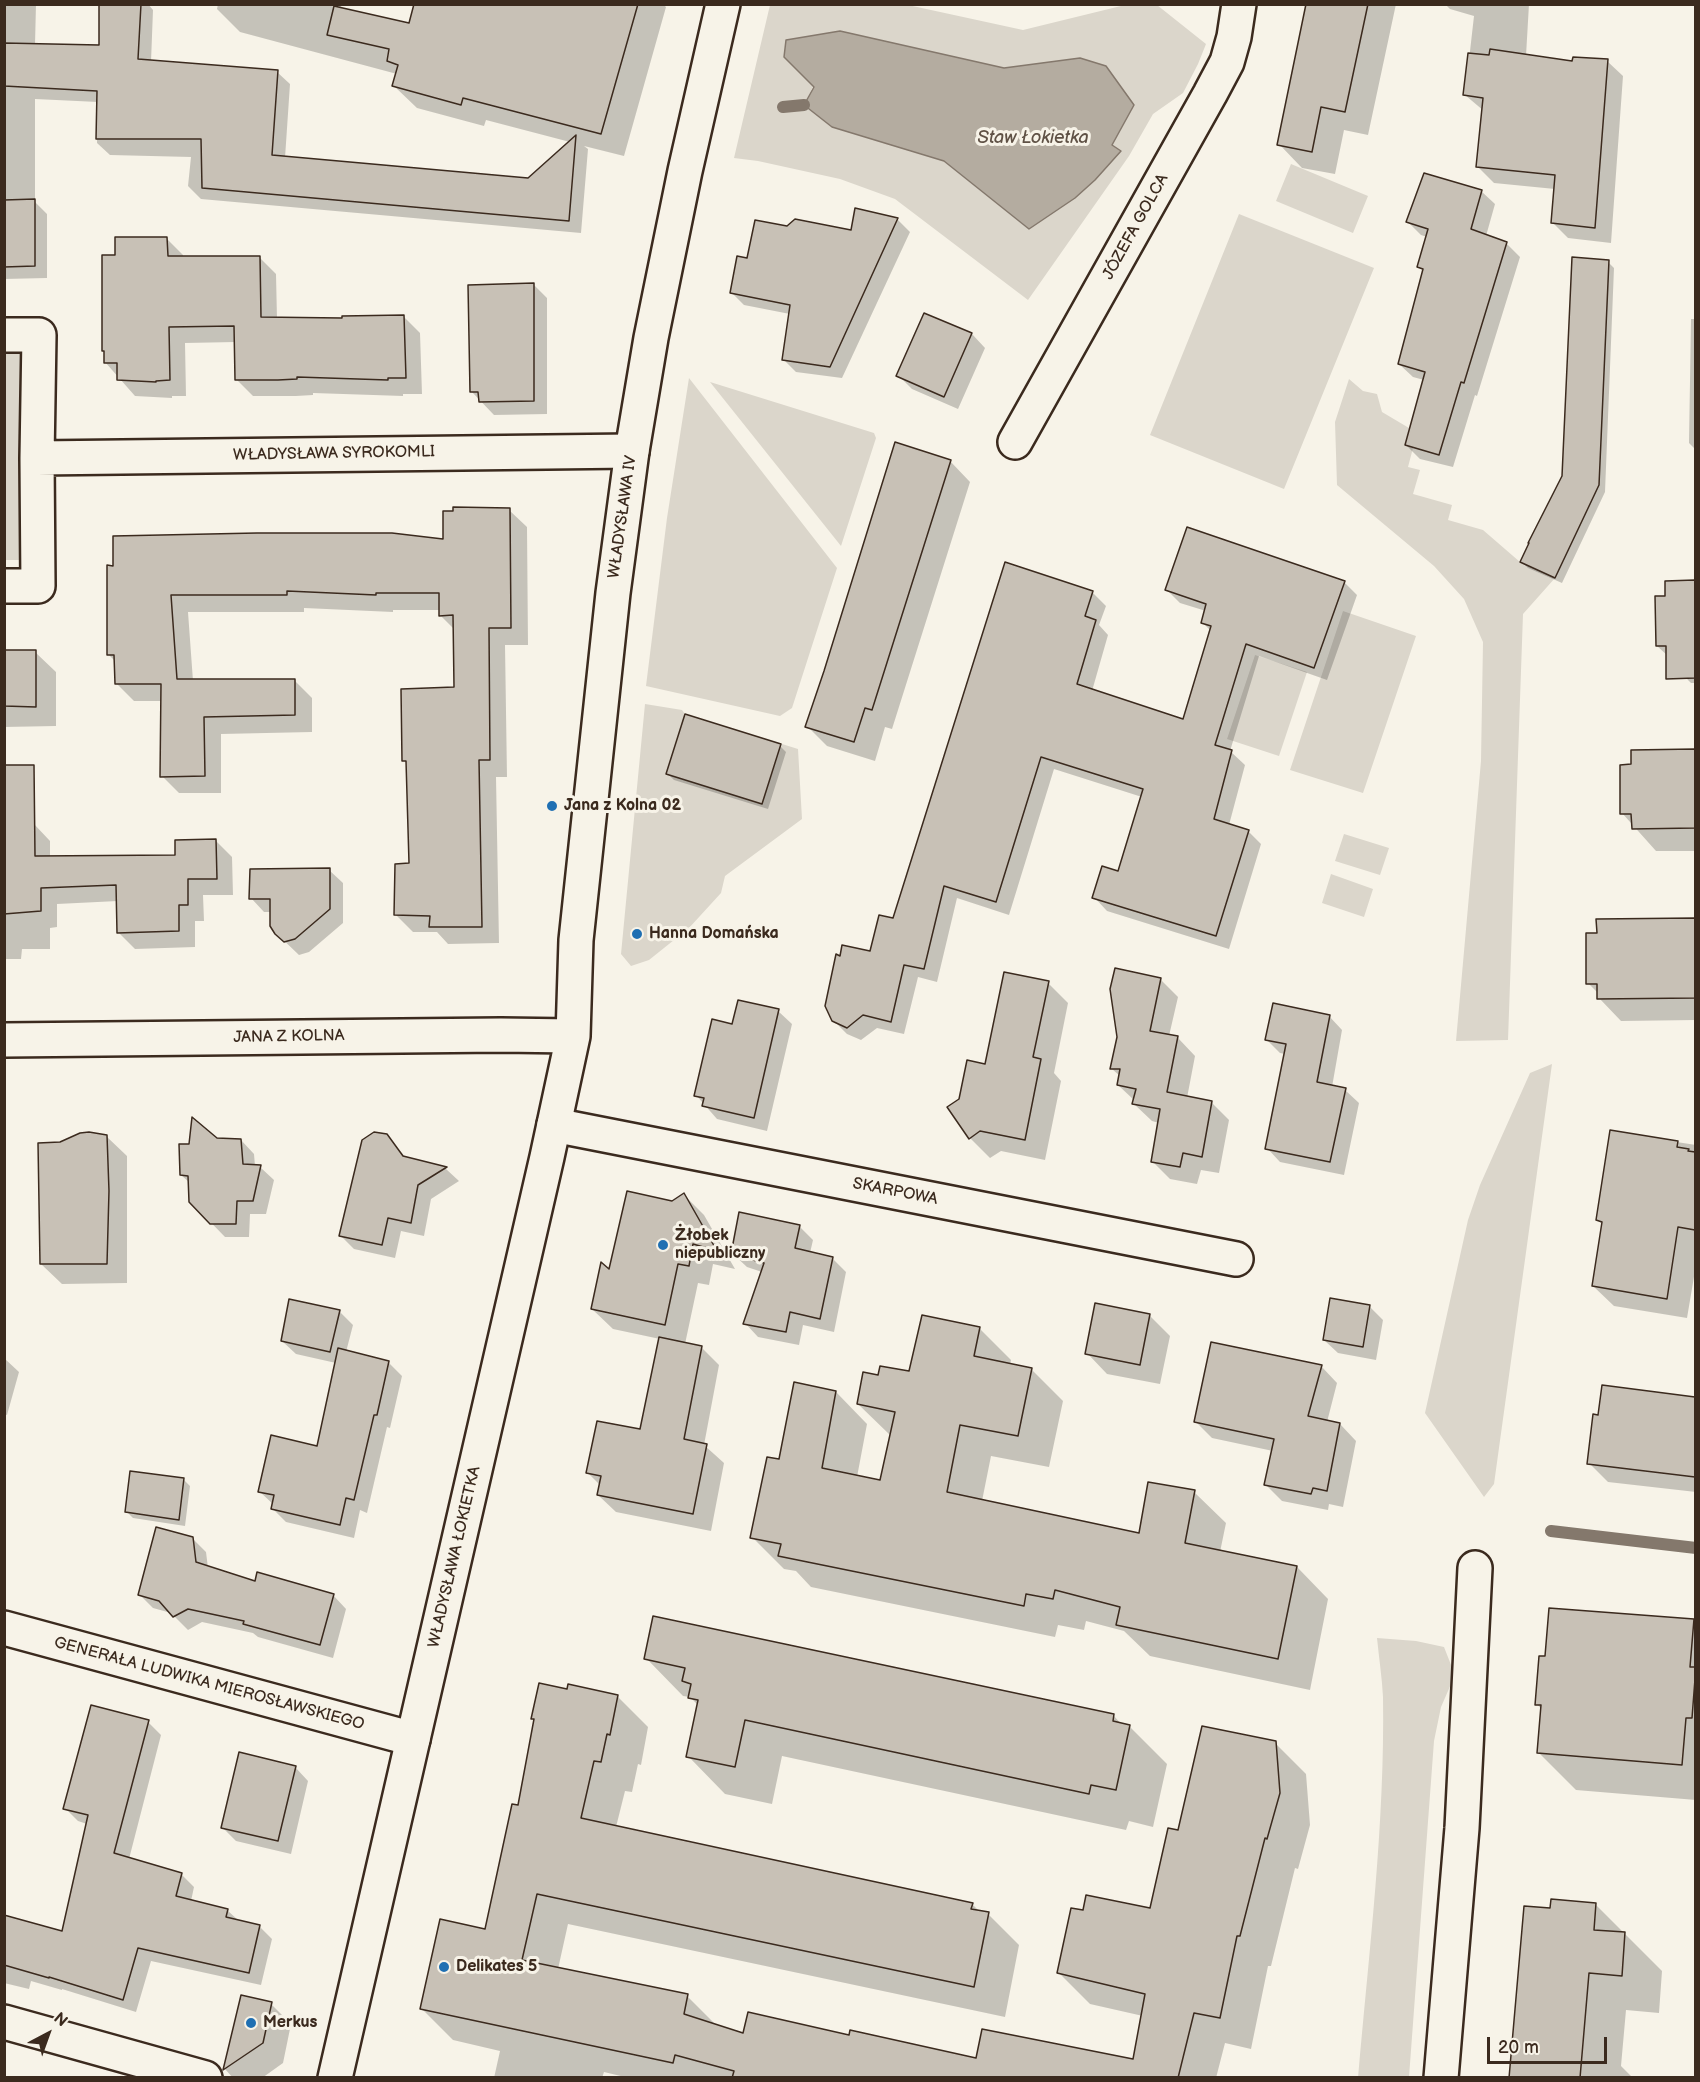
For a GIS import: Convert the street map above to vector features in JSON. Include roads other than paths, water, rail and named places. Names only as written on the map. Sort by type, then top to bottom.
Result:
[{"type":"street","name":"WŁADYSŁAWA IV","points":[[573,1036],[576,940],[613,593],[632,452],[651,338],[685,171],[723,4]]},
{"type":"street","name":"JÓZEFA GOLCA","points":[[1015,442],[1227,62],[1239,4]]},
{"type":"street","points":[[4,335],[39,335],[38,586],[4,586]]},
{"type":"street","name":"WŁADYSŁAWA SYROKOMLI","points":[[37,458],[632,452]]},
{"type":"street","name":"JANA Z KOLNA","points":[[4,1040],[573,1036]]},
{"type":"street","name":"WŁADYSŁAWA ŁOKIETKA","points":[[335,2078],[573,1036]]},
{"type":"street","name":"SKARPOWA","points":[[554,1125],[1236,1260]]},
{"type":"street","points":[[1442,2078],[1462,1828],[1475,1569]]},
{"type":"street","name":"GENERAŁA LUDWIKA MIEROSŁAWSKIEGO","points":[[4,1628],[413,1739]]},
{"type":"street","points":[[4,2022],[205,2078]]},
{"type":"water","name":"Staw Łokietka","points":[[840,31],[1004,68],[1080,58],[1106,66],[1134,105],[1112,145],[1121,151],[1075,198],[1029,229],[944,161],[832,127],[804,105],[814,87],[784,57],[786,40]]},
{"type":"waterway","points":[[783,107],[804,105]]},
{"type":"waterway","points":[[1551,1531],[1696,1548]]},
{"type":"place","name":"Jana z Kolna 02","points":[[552,806]]},
{"type":"place","name":"Hanna Domańska","points":[[637,934]]},
{"type":"place","name":"Żłobek niepubliczny","points":[[663,1245]]},
{"type":"place","name":"Delikates 5","points":[[444,1967]]},
{"type":"place","name":"Merkus","points":[[251,2023]]}]
